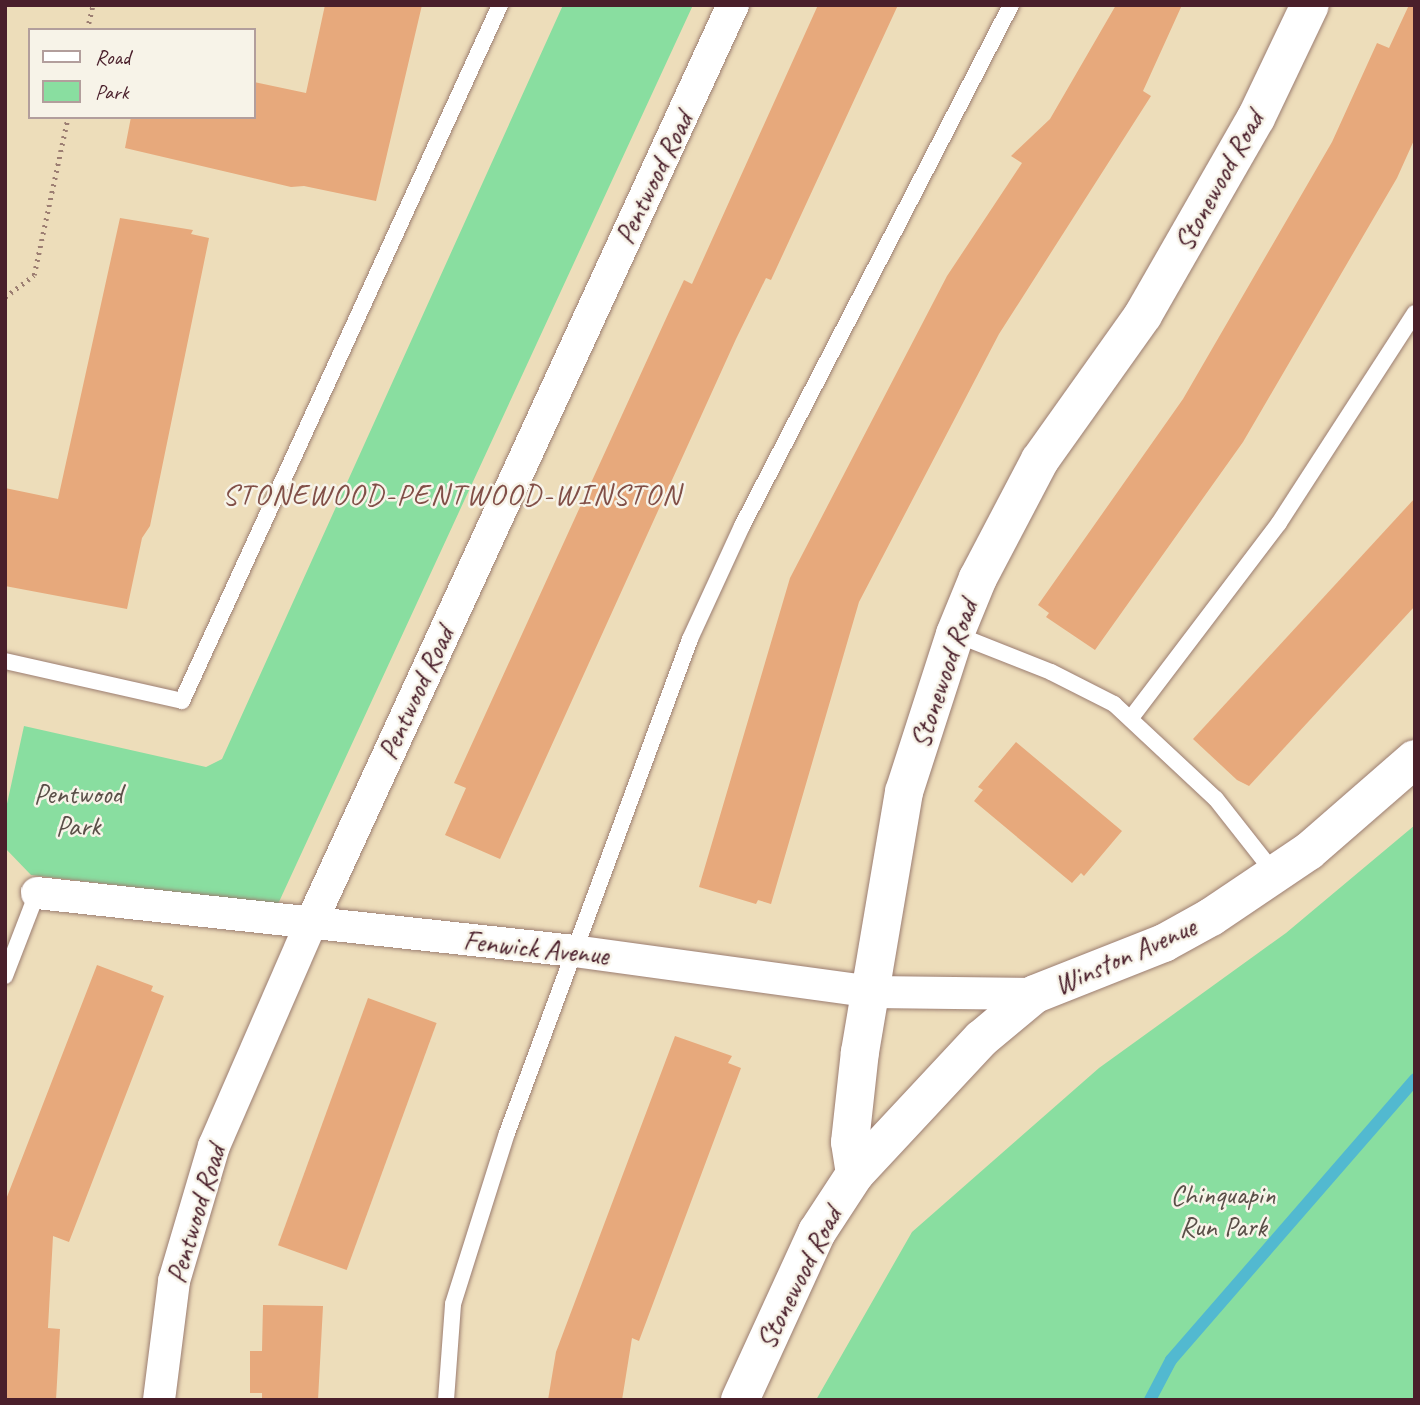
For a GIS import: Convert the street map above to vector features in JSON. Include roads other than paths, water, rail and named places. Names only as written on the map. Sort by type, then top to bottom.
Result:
[{"type":"street","name":"Pentwood Road","points":[[159,1400],[174,1281],[192,1212],[214,1146],[310,925],[733,5]]},
{"type":"street","name":"Stonewood Road","points":[[740,1400],[817,1232],[855,1174],[850,1142],[853,1106],[904,792],[955,634],[978,578],[1040,460],[1143,315],[1256,117],[1310,5]]},
{"type":"street","name":"Winston Avenue","points":[[855,1174],[981,1039],[1035,994],[1164,943],[1275,874],[1328,835],[1415,759]]},
{"type":"street","name":"Fenwick Avenue","points":[[37,893],[310,925],[574,951],[873,992],[1035,994]]},
{"type":"lane","points":[[5,661],[182,701],[500,5]]},
{"type":"lane","points":[[446,1400],[453,1304],[507,1133],[690,639],[742,526],[1011,5]]},
{"type":"lane","points":[[1131,718],[1279,523],[1415,313]]},
{"type":"lane","points":[[955,634],[1051,672],[1114,704],[1216,799],[1275,874]]},
{"type":"lane","points":[[5,976],[37,893]]},
{"type":"waterway","points":[[1150,1400],[1171,1360],[1415,1079]]},
{"type":"district","name":"STONEWOOD-PENTWOOD-WINSTON","points":[[452,494]]},
{"type":"park label","name":"Pentwood Park","points":[[78,810]]},
{"type":"park label","name":"Chinquapin Run Park","points":[[1223,1211]]}]
